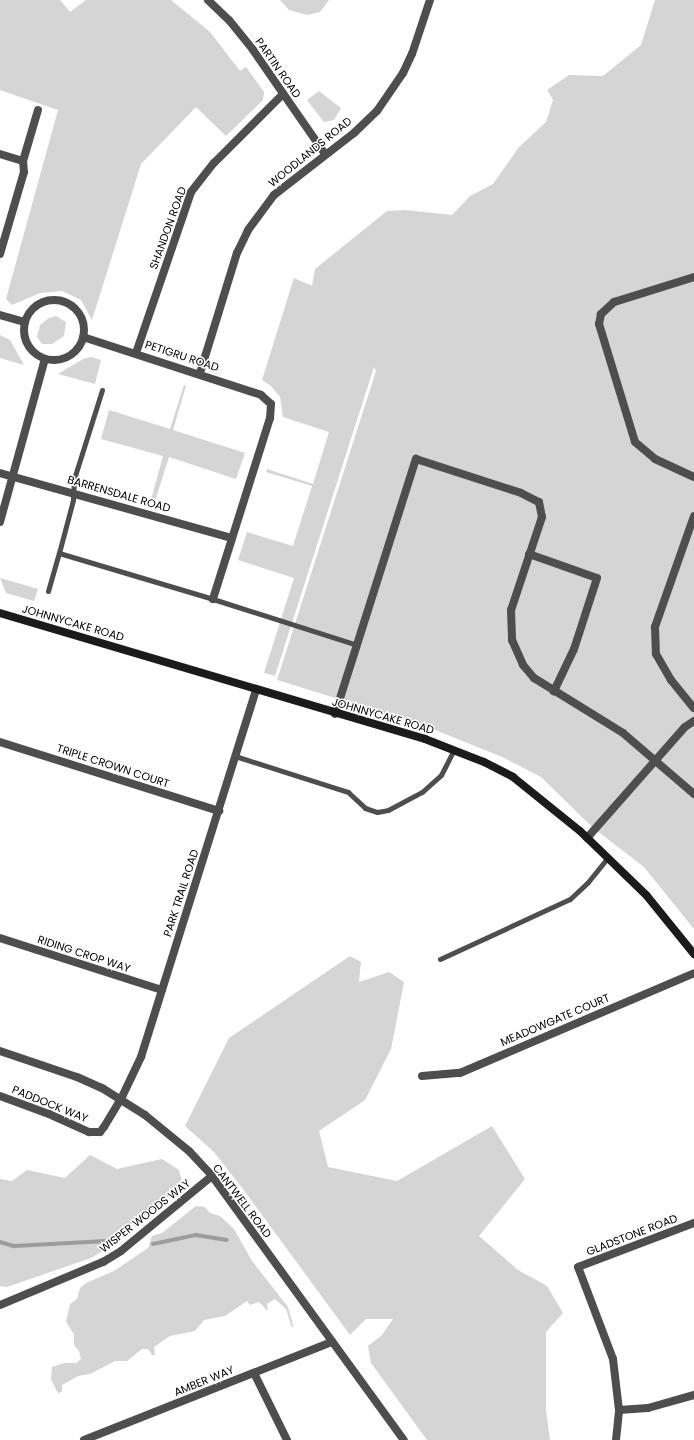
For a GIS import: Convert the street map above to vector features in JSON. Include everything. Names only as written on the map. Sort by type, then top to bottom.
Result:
[{"type":"street","name":"PARTIN ROAD","points":[[208,0],[234,26],[325,154]]},
{"type":"street","name":"WOODLANDS ROAD","points":[[200,373],[237,253],[248,230],[274,195],[354,133],[377,111],[391,91],[412,54],[430,0]]},
{"type":"street","name":"SHANDON ROAD","points":[[136,353],[191,192],[214,163],[283,94]]},
{"type":"street","points":[[0,254],[24,172],[23,160],[38,110]]},
{"type":"street","points":[[0,154],[23,160]]},
{"type":"street","points":[[694,277],[614,302],[601,314],[599,324],[635,442],[655,459],[694,477]]},
{"type":"street","points":[[56,300],[74,308],[83,327],[83,337],[79,346],[68,356],[54,360],[45,359],[37,355],[28,344],[24,332],[25,322],[36,306],[56,300]]},
{"type":"street","points":[[0,315],[25,322]]},
{"type":"street","name":"PETIGRU ROAD","points":[[83,337],[200,373],[261,395],[271,404],[270,418],[232,538]]},
{"type":"street","points":[[0,522],[45,359]]},
{"type":"street","points":[[335,714],[416,459],[521,493],[539,502],[542,516],[511,610],[512,640],[523,666],[534,678],[623,733],[694,794]]},
{"type":"street","name":"BARRENSDALE ROAD","points":[[0,472],[232,538]]},
{"type":"street","points":[[694,516],[655,627],[656,654],[671,680],[694,708]]},
{"type":"street","points":[[213,599],[232,538]]},
{"type":"street","points":[[529,554],[597,578],[574,649],[554,691]]},
{"type":"street","name":"JOHNNYCAKE ROAD","points":[[0,613],[454,749],[513,777],[608,857],[647,896],[694,954]]},
{"type":"street","name":"PARK TRAIL ROAD","points":[[121,1099],[141,1057],[256,690]]},
{"type":"street","points":[[587,838],[685,727],[694,721]]},
{"type":"street","name":"TRIPLE CROWN COURT","points":[[0,742],[219,812]]},
{"type":"street","name":"RIDING CROP WAY","points":[[0,938],[162,990]]},
{"type":"street","name":"MEADOWGATE COURT","points":[[422,1076],[460,1073],[694,973]]},
{"type":"street","name":"CANTWELL ROAD","points":[[0,1051],[77,1077],[121,1099],[169,1133],[212,1176],[404,1440]]},
{"type":"street","name":"PADDOCK WAY","points":[[0,1096],[96,1133],[104,1127],[121,1099]]},
{"type":"street","name":"WISPER WOODS WAY","points":[[0,1305],[104,1262],[121,1251],[212,1176]]},
{"type":"street","name":"GLADSTONE ROAD","points":[[619,1410],[613,1360],[578,1267],[694,1223]]},
{"type":"street","name":"AMBER WAY","points":[[84,1440],[332,1342]]},
{"type":"street","points":[[254,1373],[287,1440]]},
{"type":"street","points":[[616,1440],[619,1410],[648,1408],[694,1395]]},
{"type":"lane","points":[[48,591],[59,553],[73,492],[74,479],[102,390]]},
{"type":"lane","points":[[59,553],[213,599],[357,645]]},
{"type":"lane","points":[[235,756],[348,792],[365,808],[377,812],[388,810],[422,792],[441,775],[454,749]]},
{"type":"lane","points":[[440,960],[570,899],[588,882],[608,857]]},
{"type":"shaded area","points":[[0,0],[60,0],[70,12],[86,0],[171,0],[210,32],[240,71],[246,67],[264,92],[263,100],[226,136],[196,107],[141,164],[92,320],[81,300],[62,291],[40,293],[12,305],[6,299],[58,110],[0,90]]},
{"type":"shaded area","points":[[280,0],[329,0],[320,12],[307,15],[289,10]]},
{"type":"shaded area","points":[[655,0],[694,0],[694,929],[644,867],[592,827],[541,777],[502,757],[423,725],[277,680],[376,371],[374,367],[275,676],[264,673],[294,578],[238,560],[247,532],[293,546],[312,486],[266,472],[267,469],[313,484],[329,432],[283,417],[280,397],[271,386],[262,380],[294,278],[312,286],[315,269],[387,211],[405,210],[452,215],[470,196],[493,184],[519,147],[546,122],[553,100],[547,90],[569,75],[603,76],[641,45]]},
{"type":"shaded area","points":[[319,91],[341,108],[334,120],[324,122],[307,100]]},
{"type":"shaded area","points":[[56,316],[66,322],[64,336],[52,344],[42,344],[37,337],[40,325],[49,318]]},
{"type":"shaded area","points":[[0,335],[10,340],[24,365],[0,358]]},
{"type":"shaded area","points":[[91,357],[101,360],[95,384],[58,374],[83,359]]},
{"type":"shaded area","points":[[184,385],[186,386],[173,430],[245,453],[236,479],[169,457],[155,501],[151,500],[163,456],[101,439],[109,410],[170,429]]},
{"type":"shaded area","points":[[0,578],[38,589],[34,601],[6,593]]},
{"type":"shaded area","points":[[350,956],[361,962],[359,982],[389,972],[404,982],[391,1049],[365,1100],[319,1131],[328,1167],[397,1181],[492,1126],[525,1179],[479,1236],[518,1270],[547,1286],[563,1313],[546,1332],[546,1410],[550,1440],[427,1440],[371,1363],[368,1346],[382,1335],[393,1319],[366,1319],[350,1335],[243,1189],[214,1152],[185,1126],[229,1038]]},
{"type":"shaded area","points":[[90,1155],[117,1169],[162,1159],[179,1170],[182,1182],[164,1201],[113,1237],[102,1246],[101,1252],[91,1258],[7,1287],[0,1286],[0,1179],[12,1181],[27,1170],[65,1178]]},
{"type":"shaded area","points":[[196,1206],[205,1207],[210,1213],[220,1216],[234,1229],[252,1261],[288,1307],[293,1325],[292,1328],[286,1309],[275,1299],[267,1304],[268,1311],[259,1302],[250,1305],[247,1301],[225,1316],[204,1320],[195,1331],[170,1336],[154,1347],[155,1354],[153,1356],[148,1349],[142,1349],[127,1361],[115,1361],[90,1374],[78,1376],[62,1385],[62,1392],[58,1393],[51,1380],[52,1367],[64,1363],[76,1363],[81,1359],[79,1351],[74,1345],[74,1334],[66,1322],[70,1304],[77,1299],[80,1288],[86,1283],[114,1271],[148,1248],[152,1236],[162,1233]]},
{"type":"waterway","points":[[153,1244],[196,1235],[227,1240]]},
{"type":"waterway","points":[[0,1242],[14,1246],[106,1241]]}]
